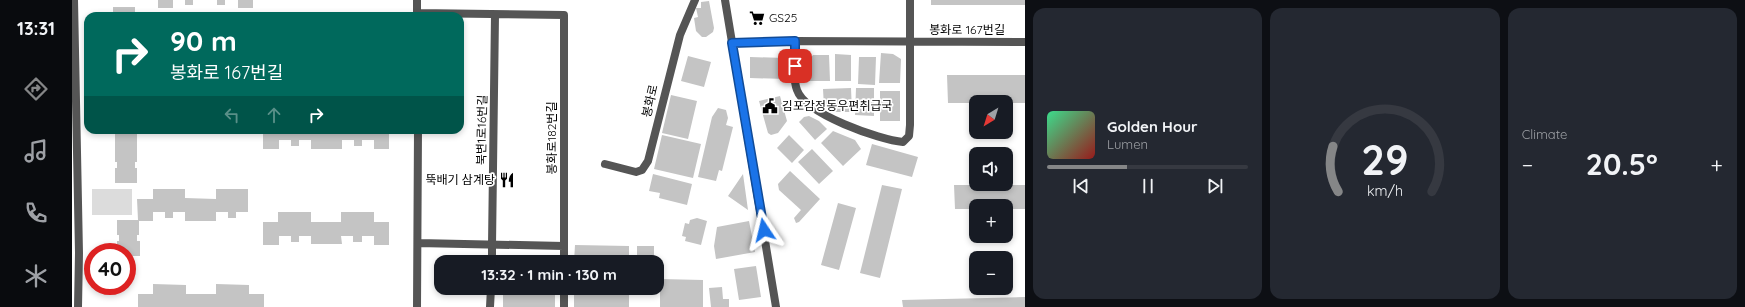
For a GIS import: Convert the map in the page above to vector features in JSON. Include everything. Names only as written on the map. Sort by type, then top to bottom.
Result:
[{"type":"street","points":[[74,0],[79,252],[78,307]]},
{"type":"street","points":[[417,0],[417,12]]},
{"type":"street","name":"봉화로","points":[[605,164],[636,172],[642,170],[648,161],[680,35],[695,0]]},
{"type":"street","points":[[725,0],[769,257],[776,307]]},
{"type":"street","points":[[795,41],[795,78],[797,90],[808,105],[845,125],[894,141],[903,142],[909,136],[910,125],[910,0]]},
{"type":"street","points":[[464,15],[495,15]]},
{"type":"street","name":"봉화로182번길","points":[[495,15],[564,15],[564,255]]},
{"type":"street","name":"북변1로16번길","points":[[492,255],[495,15]]},
{"type":"street","name":"봉화로 167번길","points":[[732,43],[795,41],[1025,42]]},
{"type":"street","points":[[417,307],[418,134]]},
{"type":"street","points":[[418,243],[564,246]]},
{"type":"street","points":[[490,307],[491,295]]},
{"type":"street","points":[[564,295],[564,307]]},
{"type":"shaded area","points":[[92,189],[132,189],[132,215],[92,215]]},
{"type":"building","points":[[158,0],[173,0],[173,8],[158,8]]},
{"type":"building","points":[[185,0],[193,0],[193,5],[185,5]]},
{"type":"building","points":[[217,0],[225,0],[225,5],[217,5]]},
{"type":"building","points":[[238,0],[253,0],[253,8],[238,8]]},
{"type":"building","points":[[931,0],[1025,0],[1025,5],[931,5]]},
{"type":"building","points":[[709,1],[714,28],[713,32],[706,37],[702,37],[696,31],[694,18],[698,17],[696,8],[701,8],[701,2]]},
{"type":"building","points":[[113,7],[135,7],[135,12],[113,12]]},
{"type":"building","points":[[881,53],[893,54],[901,59],[900,83],[879,83]]},
{"type":"building","points":[[835,54],[851,55],[851,81],[835,81]]},
{"type":"building","points":[[813,55],[829,55],[830,81],[806,81],[805,64]]},
{"type":"building","points":[[688,56],[711,62],[704,87],[681,81]]},
{"type":"building","points":[[750,57],[785,58],[785,79],[750,78]]},
{"type":"building","points":[[859,57],[876,57],[875,85],[858,84]]},
{"type":"building","points":[[947,75],[1025,75],[1025,103],[1013,103],[1013,95],[969,95],[969,103],[948,103]]},
{"type":"building","points":[[851,88],[852,112],[833,112],[833,106],[824,107],[823,89]]},
{"type":"building","points":[[856,88],[874,88],[874,116],[855,115]]},
{"type":"building","points":[[880,91],[900,91],[900,121],[880,121]]},
{"type":"building","points":[[671,95],[697,101],[688,139],[662,133]]},
{"type":"building","points":[[780,96],[787,121],[778,133],[771,135],[768,133],[759,101]]},
{"type":"building","points":[[718,108],[726,110],[728,118],[726,125],[733,127],[722,171],[719,170],[716,181],[698,177],[712,117]]},
{"type":"building","points":[[809,116],[819,121],[827,129],[815,140],[799,122],[804,117]]},
{"type":"building","points":[[833,131],[855,140],[861,149],[843,166],[821,143]]},
{"type":"building","points":[[115,134],[137,134],[137,162],[135,162],[135,168],[137,168],[137,183],[115,183],[115,168],[117,168],[117,162],[115,162]]},
{"type":"building","points":[[263,134],[389,134],[389,149],[374,149],[374,140],[362,140],[362,146],[354,146],[354,140],[342,140],[342,149],[311,149],[311,140],[299,140],[299,146],[291,146],[291,140],[279,140],[279,149],[263,149]]},
{"type":"building","points":[[662,135],[701,144],[693,178],[654,169]]},
{"type":"building","points":[[789,135],[804,150],[792,163],[777,148]]},
{"type":"building","points":[[872,144],[918,157],[912,177],[866,165]]},
{"type":"building","points":[[812,149],[833,171],[819,184],[798,162]]},
{"type":"building","points":[[790,171],[820,199],[799,222],[796,223],[794,218],[801,210],[779,190],[778,184]]},
{"type":"building","points":[[653,174],[692,184],[687,205],[659,198],[660,193],[649,191]]},
{"type":"building","points":[[743,174],[748,210],[728,196]]},
{"type":"building","points":[[882,185],[902,189],[880,278],[860,273]]},
{"type":"building","points":[[954,185],[969,185],[969,191],[1013,191],[1013,185],[1025,185],[1025,209],[1013,209],[1013,199],[969,199],[969,209],[955,209]]},
{"type":"building","points":[[153,189],[185,189],[185,198],[216,199],[216,189],[248,189],[248,212],[236,212],[236,218],[228,218],[228,212],[216,212],[216,221],[185,221],[185,212],[173,212],[173,218],[165,218],[165,212],[153,212],[153,221],[139,221],[139,235],[137,235],[137,241],[140,241],[140,256],[136,256],[136,243],[117,243],[117,241],[119,241],[119,235],[117,235],[117,220],[138,220],[137,199],[153,199]]},
{"type":"building","points":[[838,203],[856,208],[839,270],[821,265]]},
{"type":"building","points":[[278,212],[311,212],[311,222],[341,222],[341,212],[374,212],[374,222],[389,222],[389,245],[374,245],[374,236],[362,236],[362,242],[353,242],[353,236],[341,236],[342,244],[311,244],[311,236],[299,236],[299,242],[291,242],[291,236],[279,236],[279,245],[263,245],[263,222],[278,222]]},
{"type":"building","points":[[697,218],[707,221],[701,245],[685,241],[686,237],[682,236],[685,223],[689,224],[690,220]]},
{"type":"building","points":[[749,221],[755,252],[716,259],[714,246],[717,227]]},
{"type":"building","points":[[575,245],[629,246],[629,255],[574,255]]},
{"type":"building","points":[[637,246],[654,246],[654,255],[637,255]]},
{"type":"building","points":[[756,266],[761,297],[739,300],[734,269]]},
{"type":"building","points":[[664,279],[703,280],[703,307],[660,307],[660,295],[664,295]]},
{"type":"building","points":[[153,284],[186,285],[186,294],[216,294],[216,284],[249,285],[249,294],[264,294],[264,307],[138,307],[138,294],[153,294]]},
{"type":"building","points":[[722,287],[723,299],[729,299],[729,307],[711,307],[709,288]]},
{"type":"building","points":[[503,295],[555,295],[555,307],[503,307]]},
{"type":"building","points":[[574,295],[629,295],[629,307],[574,307]]},
{"type":"building","points":[[1025,297],[1025,307],[903,307],[902,300]]},
{"type":"place","name":"GS25","points":[[757,18]]},
{"type":"place","name":"김포감정동우편취급국","points":[[770,106]]},
{"type":"place","name":"뚝배기 삼계탕","points":[[507,180]]},
{"type":"route","points":[[764,230],[732,43],[795,41],[795,66]]}]
